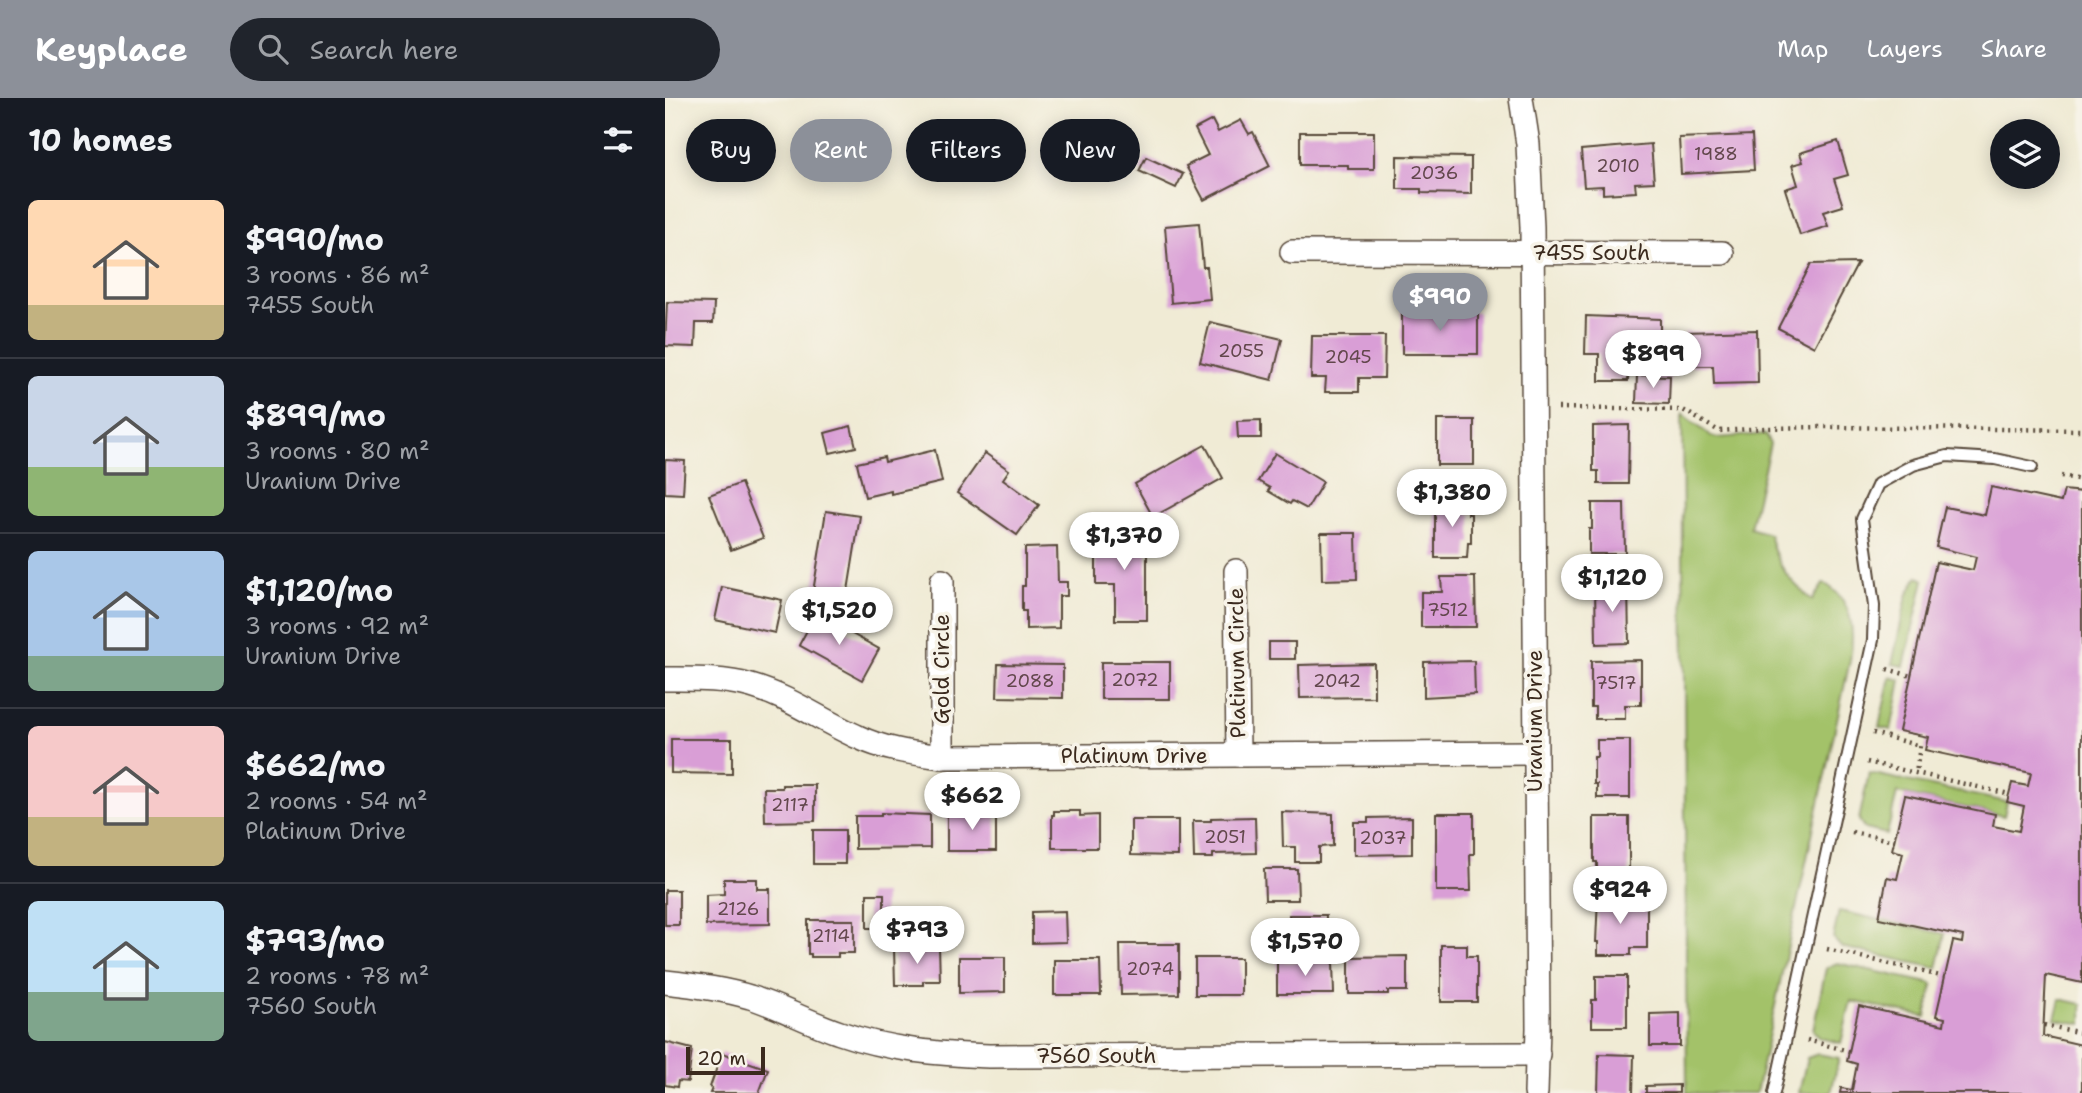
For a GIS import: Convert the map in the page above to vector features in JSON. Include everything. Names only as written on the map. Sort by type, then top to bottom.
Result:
[{"type":"street","name":"Uranium Drive","points":[[1521,98],[1528,145],[1532,253],[1538,1054],[1536,1093]]},
{"type":"street","name":"7455 South","points":[[1292,252],[1722,253]]},
{"type":"street","name":"Platinum Circle","points":[[1236,571],[1238,755]]},
{"type":"street","name":"Gold Circle","points":[[942,581],[942,757]]},
{"type":"street","name":"Platinum Drive","points":[[665,679],[711,680],[750,685],[788,699],[869,742],[891,750],[942,757],[1535,753]]},
{"type":"street","name":"7560 South","points":[[665,982],[750,997],[841,1033],[892,1047],[936,1054],[1538,1054]]},
{"type":"lane","points":[[1774,1093],[1873,640],[1874,606],[1862,519],[1878,484],[1913,465],[1947,456],[1995,460],[2032,467]]},
{"type":"path","points":[[1558,408],[1683,410],[1719,432],[1813,427],[2082,430]]},
{"type":"path","points":[[2061,476],[2082,480]]},
{"type":"path","points":[[1887,669],[1911,676]]},
{"type":"path","points":[[1873,733],[1920,746],[1916,773]]},
{"type":"path","points":[[1867,762],[2009,794]]},
{"type":"path","points":[[1852,832],[1894,841]]},
{"type":"path","points":[[1827,948],[1945,977]]},
{"type":"path","points":[[2044,1025],[2082,1033]]},
{"type":"path","points":[[1807,1040],[1849,1051]]},
{"type":"green space","points":[[1682,414],[1717,438],[1765,434],[1770,444],[1750,528],[1769,534],[1784,571],[1812,600],[1824,583],[1834,590],[1846,607],[1852,627],[1850,660],[1756,1093],[1687,1093]]},
{"type":"green space","points":[[1918,576],[1924,580],[1904,666],[1892,664],[1907,596]]},
{"type":"green space","points":[[1890,677],[1901,680],[1891,730],[1879,727]]},
{"type":"green space","points":[[1869,773],[2007,802],[2004,816],[1897,793],[1887,834],[1865,829],[1859,820]]},
{"type":"green space","points":[[1839,911],[1945,934],[1937,968],[1841,947],[1833,938]]},
{"type":"green space","points":[[1837,963],[1933,984],[1926,1017],[1851,1001],[1841,1043],[1820,1038],[1813,1030],[1826,968]]},
{"type":"green space","points":[[2060,999],[2082,1004],[2082,1024],[2055,1019]]},
{"type":"green space","points":[[1818,1054],[1839,1058],[1831,1093],[1799,1093],[1807,1058]]},
{"type":"building","points":[[1212,120],[1218,132],[1241,120],[1249,134],[1253,132],[1270,166],[1204,200],[1186,166],[1208,155],[1195,129]]},
{"type":"building","points":[[1300,132],[1374,132],[1374,169],[1348,169],[1348,165],[1300,165]]},
{"type":"building","points":[[1752,135],[1754,170],[1681,174],[1679,138]]},
{"type":"building","points":[[1838,141],[1848,175],[1834,179],[1843,206],[1823,212],[1828,226],[1800,235],[1785,189],[1798,185],[1792,165],[1803,162],[1800,153]]},
{"type":"building","points":[[1651,144],[1654,182],[1635,183],[1636,192],[1603,194],[1603,186],[1584,187],[1581,150]]},
{"type":"building","points":[[1397,156],[1471,157],[1471,194],[1421,193],[1421,189],[1397,189]]},
{"type":"building","points":[[1146,157],[1183,174],[1176,188],[1140,171]]},
{"type":"building","points":[[1199,223],[1203,267],[1207,267],[1210,299],[1171,303],[1165,226]]},
{"type":"building","points":[[1858,263],[1814,347],[1778,328],[1811,264]]},
{"type":"building","points":[[667,302],[714,303],[713,323],[696,323],[695,347],[665,346]]},
{"type":"building","points":[[1402,312],[1478,312],[1478,354],[1402,354]]},
{"type":"building","points":[[1586,316],[1660,319],[1660,356],[1629,355],[1628,381],[1599,381],[1599,354],[1585,354]]},
{"type":"building","points":[[1210,322],[1282,339],[1272,380],[1200,362]]},
{"type":"building","points":[[1757,330],[1758,383],[1714,384],[1713,366],[1685,366],[1684,332]]},
{"type":"building","points":[[1312,336],[1385,336],[1384,378],[1359,378],[1359,392],[1325,392],[1326,378],[1311,378]]},
{"type":"building","points":[[1637,375],[1670,376],[1669,404],[1636,403]]},
{"type":"building","points":[[1261,420],[1261,438],[1238,438],[1237,421]]},
{"type":"building","points":[[1437,420],[1474,420],[1474,465],[1437,465]]},
{"type":"building","points":[[1629,425],[1628,484],[1598,484],[1598,471],[1593,471],[1593,426]]},
{"type":"building","points":[[851,426],[856,447],[830,453],[825,433]]},
{"type":"building","points":[[1205,445],[1223,478],[1153,517],[1135,484]]},
{"type":"building","points":[[935,450],[942,482],[865,497],[857,463],[884,457],[885,462]]},
{"type":"building","points":[[985,453],[1009,470],[1003,479],[1039,505],[1017,535],[957,493]]},
{"type":"building","points":[[1275,453],[1323,482],[1307,509],[1292,501],[1290,504],[1268,491],[1270,488],[1258,481]]},
{"type":"building","points":[[665,460],[685,461],[683,494],[665,493]]},
{"type":"building","points":[[741,483],[763,538],[731,550],[709,495]]},
{"type":"building","points":[[1991,487],[2061,502],[2064,490],[2082,492],[2082,983],[2046,975],[2043,1036],[2082,1045],[2082,1093],[1840,1093],[1841,1088],[1852,1090],[1857,1064],[1847,1061],[1859,1006],[1944,1025],[1945,1018],[1936,1016],[1953,941],[1962,943],[1963,936],[1879,918],[1887,877],[1897,879],[1903,853],[1892,850],[1905,795],[1995,814],[1993,826],[2019,831],[2024,806],[2007,802],[2012,783],[2028,786],[2031,773],[1925,750],[1928,737],[1899,731],[1936,562],[1973,570],[1976,557],[1936,547],[1945,507],[1985,515]]},
{"type":"building","points":[[1435,501],[1468,501],[1471,543],[1468,543],[1467,558],[1435,558]]},
{"type":"building","points":[[1592,503],[1624,503],[1625,554],[1589,554]]},
{"type":"building","points":[[826,511],[860,516],[847,597],[813,592]]},
{"type":"building","points":[[1096,533],[1147,533],[1147,620],[1115,620],[1115,585],[1096,585]]},
{"type":"building","points":[[1321,533],[1356,533],[1357,579],[1322,580]]},
{"type":"building","points":[[1057,547],[1058,582],[1067,582],[1067,596],[1059,596],[1059,628],[1026,629],[1026,611],[1022,611],[1025,548]]},
{"type":"building","points":[[1441,577],[1475,577],[1476,627],[1421,627],[1421,592],[1442,592]]},
{"type":"building","points":[[1628,585],[1629,643],[1596,644],[1595,586]]},
{"type":"building","points":[[722,587],[782,600],[775,633],[715,620]]},
{"type":"building","points":[[816,614],[879,649],[862,680],[799,645]]},
{"type":"building","points":[[1269,642],[1295,642],[1295,659],[1269,659]]},
{"type":"building","points":[[1641,660],[1641,705],[1625,705],[1625,719],[1595,719],[1595,707],[1591,707],[1591,661]]},
{"type":"building","points":[[1474,661],[1475,694],[1424,697],[1424,662]]},
{"type":"building","points":[[1101,662],[1170,662],[1170,699],[1101,699]]},
{"type":"building","points":[[1374,663],[1374,697],[1300,698],[1299,665]]},
{"type":"building","points":[[998,664],[1063,665],[1063,698],[997,697]]},
{"type":"building","points":[[671,739],[732,739],[732,774],[671,773]]},
{"type":"building","points":[[1597,740],[1630,740],[1630,798],[1597,798],[1594,757],[1597,757]]},
{"type":"building","points":[[782,785],[815,785],[815,821],[765,822],[764,788],[782,788]]},
{"type":"building","points":[[1054,811],[1080,811],[1080,816],[1098,815],[1098,848],[1052,848]]},
{"type":"building","points":[[1282,812],[1333,814],[1333,846],[1319,847],[1319,862],[1295,862],[1295,847],[1283,847]]},
{"type":"building","points":[[881,813],[930,815],[930,848],[855,849],[855,816],[881,816]]},
{"type":"building","points":[[996,813],[996,851],[947,851],[947,814]]},
{"type":"building","points":[[1436,813],[1474,813],[1474,854],[1470,854],[1471,891],[1436,891]]},
{"type":"building","points":[[1255,817],[1256,853],[1213,854],[1213,858],[1194,858],[1193,821]]},
{"type":"building","points":[[1412,817],[1412,854],[1354,855],[1354,822],[1368,822],[1368,818]]},
{"type":"building","points":[[1594,817],[1629,817],[1629,878],[1597,878],[1597,862],[1594,862]]},
{"type":"building","points":[[1131,820],[1178,820],[1178,856],[1131,855]]},
{"type":"building","points":[[813,830],[845,830],[845,864],[813,864]]},
{"type":"building","points":[[1264,869],[1297,869],[1298,900],[1265,900]]},
{"type":"building","points":[[724,879],[757,879],[757,889],[770,889],[770,924],[706,925],[706,895],[724,894]]},
{"type":"building","points":[[665,890],[679,890],[679,925],[665,925]]},
{"type":"building","points":[[867,894],[884,894],[884,928],[867,928]]},
{"type":"building","points":[[1598,897],[1632,897],[1632,907],[1647,907],[1647,948],[1631,948],[1631,955],[1598,955]]},
{"type":"building","points":[[1065,911],[1066,942],[1032,943],[1032,912]]},
{"type":"building","points":[[1289,915],[1326,915],[1325,946],[1289,946]]},
{"type":"building","points":[[808,920],[854,920],[854,953],[838,953],[838,957],[811,957],[811,954],[808,954]]},
{"type":"building","points":[[1120,944],[1179,944],[1179,994],[1121,995]]},
{"type":"building","points":[[1441,945],[1467,945],[1467,956],[1477,956],[1477,1002],[1441,1002]]},
{"type":"building","points":[[939,947],[940,981],[923,981],[923,985],[895,985],[894,948]]},
{"type":"building","points":[[1407,956],[1407,991],[1349,994],[1349,957]]},
{"type":"building","points":[[959,957],[1005,957],[1005,992],[959,993]]},
{"type":"building","points":[[1195,958],[1241,958],[1241,995],[1195,995]]},
{"type":"building","points":[[1054,960],[1100,960],[1101,995],[1054,995]]},
{"type":"building","points":[[1277,962],[1333,962],[1334,994],[1277,994]]},
{"type":"building","points":[[1596,976],[1627,976],[1627,1027],[1592,1027],[1592,1000],[1596,1000]]},
{"type":"building","points":[[1680,1013],[1680,1046],[1650,1046],[1650,1014]]},
{"type":"building","points":[[665,1042],[692,1049],[688,1082],[678,1081],[677,1087],[665,1085]]},
{"type":"building","points":[[722,1053],[768,1069],[759,1093],[710,1093]]},
{"type":"building","points":[[1599,1054],[1634,1055],[1633,1093],[1598,1093]]},
{"type":"building","points":[[1679,1085],[1679,1093],[1646,1093],[1646,1086]]}]
